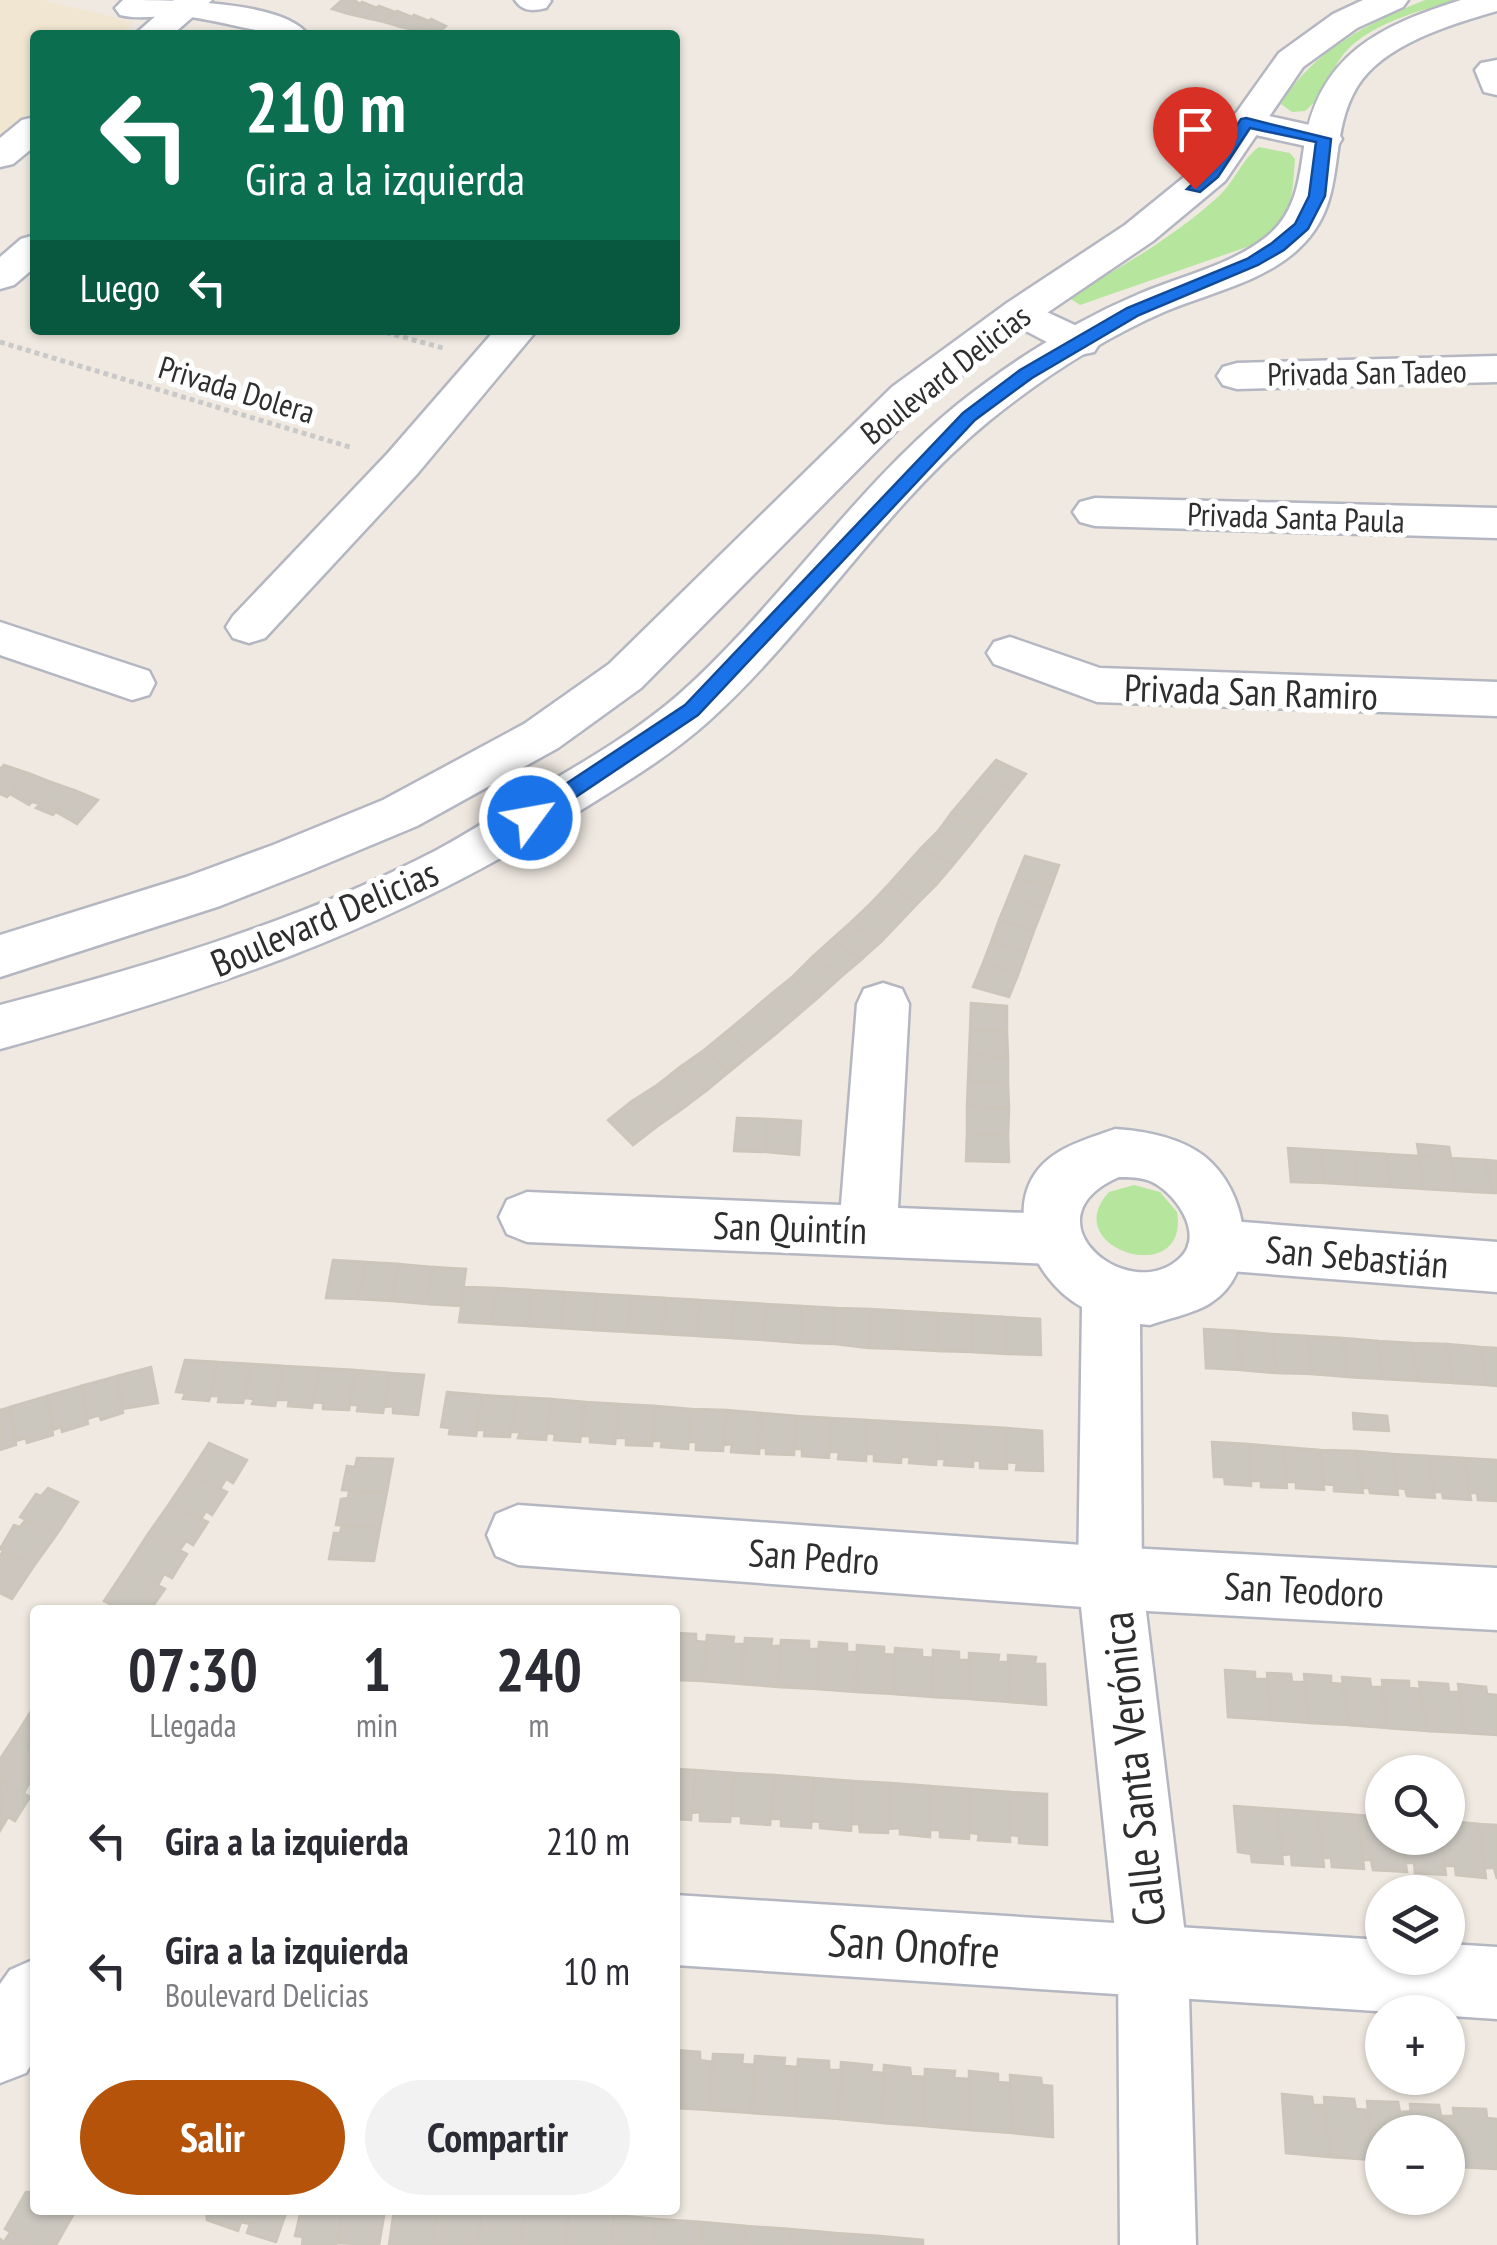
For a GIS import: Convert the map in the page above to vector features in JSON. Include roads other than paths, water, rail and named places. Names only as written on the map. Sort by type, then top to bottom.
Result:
[{"type":"street","name":"Boulevard Delicias","points":[[0,956],[202,892],[292,858],[400,812],[541,736],[640,662],[907,396],[1178,204],[1212,174],[1290,60],[1345,21],[1391,0]]},
{"type":"street","name":"Boulevard Delicias","points":[[0,1026],[212,966],[328,921],[440,870],[596,777],[692,710],[969,416],[1026,374],[1133,312],[1252,262],[1278,247],[1302,226],[1317,196],[1331,108],[1354,67],[1396,40],[1452,13],[1497,0]]},
{"type":"street","points":[[163,15],[264,30]]},
{"type":"street","points":[[1246,122],[1324,139]]},
{"type":"street","points":[[0,156],[30,132]]},
{"type":"street","points":[[0,277],[30,252]]},
{"type":"street","points":[[1021,312],[1080,343]]},
{"type":"street","points":[[248,626],[403,463],[504,346]]},
{"type":"street","name":"Privada San Tadeo","points":[[1236,376],[1497,369]]},
{"type":"street","name":"Privada Santa Paula","points":[[1096,512],[1497,523]]},
{"type":"street","points":[[0,638],[132,682]]},
{"type":"street","name":"Privada San Ramiro","points":[[1010,652],[1097,684],[1497,700]]},
{"type":"street","points":[[868,1230],[883,1004]]},
{"type":"street","points":[[1115,1154],[1155,1159],[1190,1178],[1207,1198],[1216,1221],[1217,1245],[1208,1267],[1191,1285],[1166,1296],[1139,1299],[1111,1294],[1085,1281],[1064,1262],[1052,1239],[1052,1203],[1069,1173],[1090,1160],[1115,1154]]},
{"type":"street","name":"San Quintín","points":[[527,1216],[1052,1239]]},
{"type":"street","name":"San Sebastián","points":[[1217,1245],[1497,1268]]},
{"type":"street","name":"Calle Santa Verónica","points":[[1111,1294],[1110,1578],[1152,1960],[1158,2245]]},
{"type":"street","name":"San Pedro","points":[[518,1535],[1110,1578]]},
{"type":"street","name":"San Teodoro","points":[[1110,1578],[1497,1599]]},
{"type":"street","name":"San Onofre","points":[[680,1930],[1497,1983]]},
{"type":"street","points":[[0,2046],[30,2001]]}]
